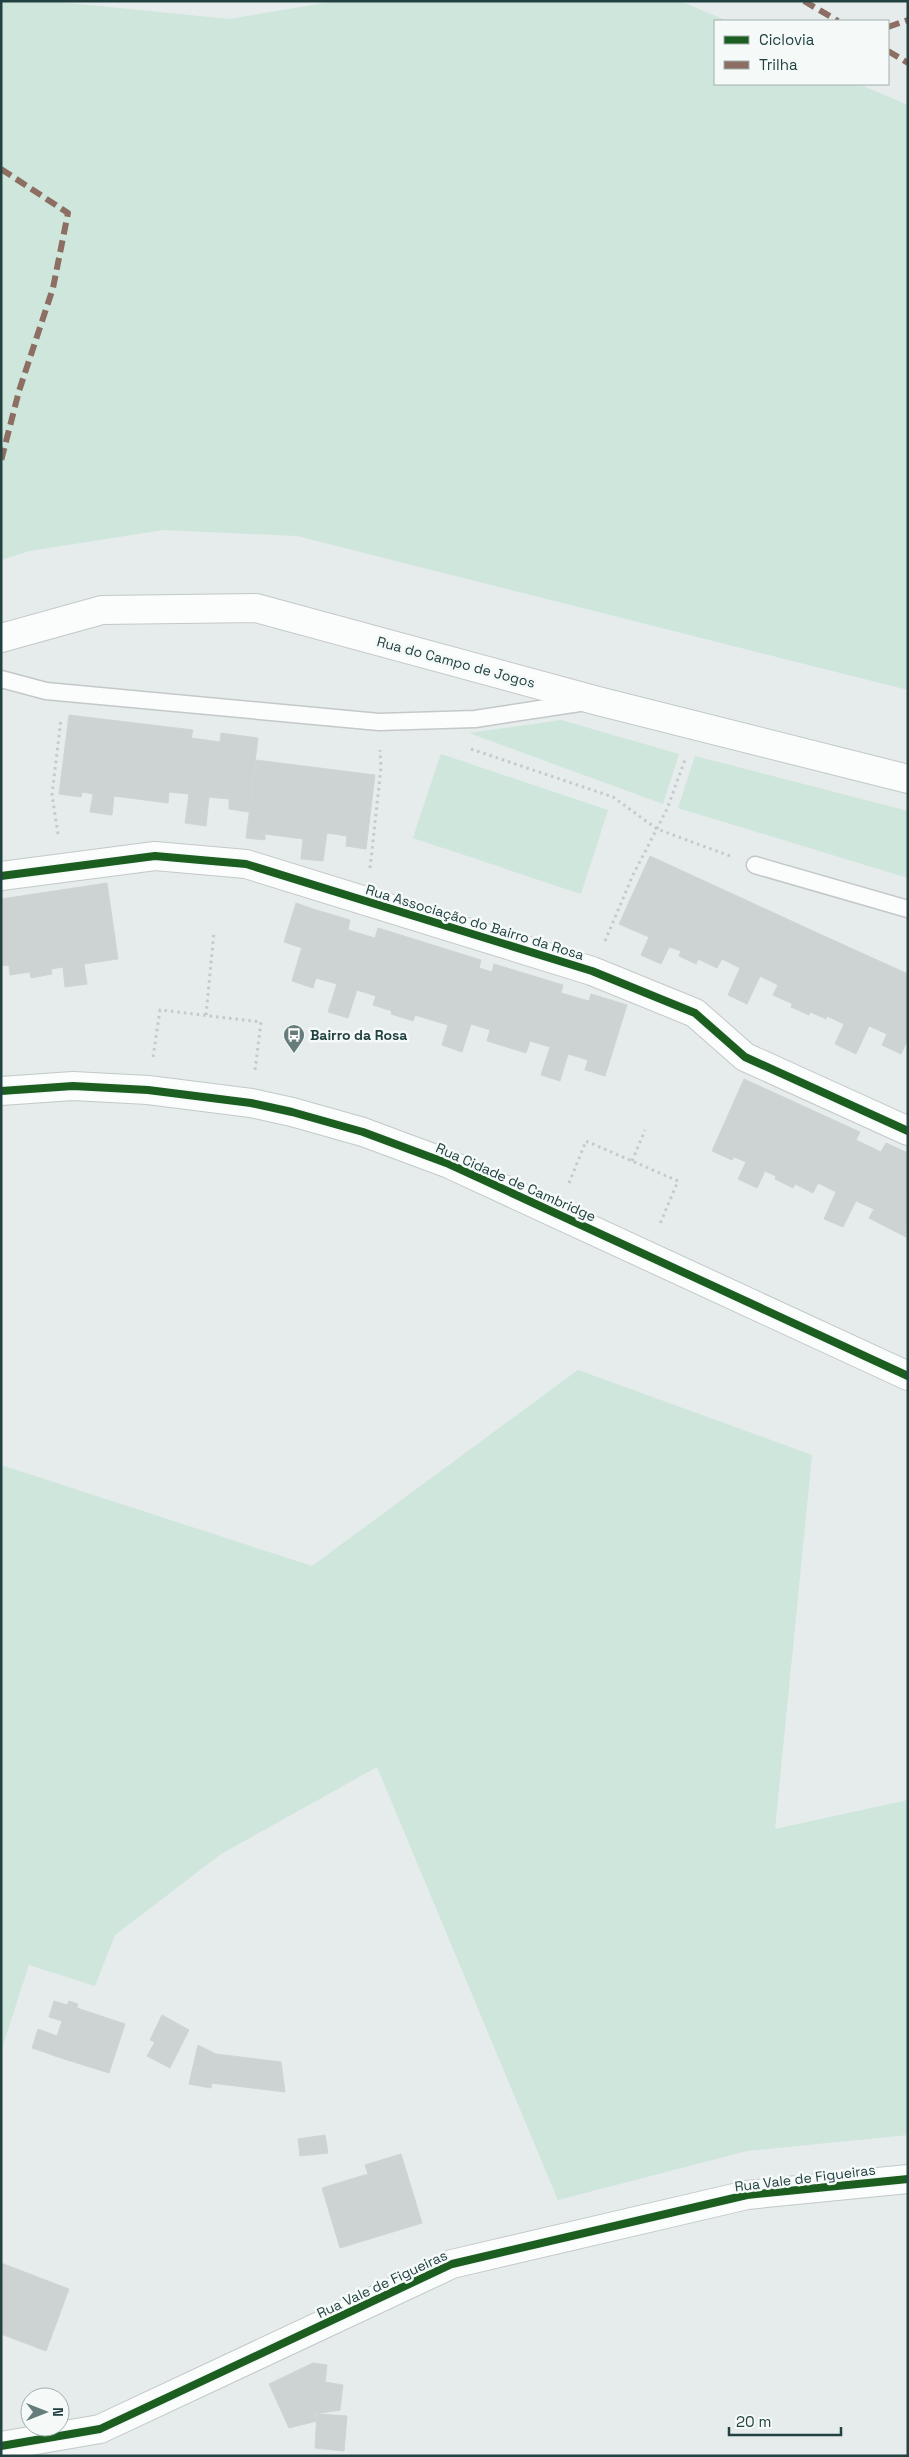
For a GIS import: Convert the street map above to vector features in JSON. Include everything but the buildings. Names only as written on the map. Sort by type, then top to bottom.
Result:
[{"type":"street","name":"Rua do Campo de Jogos","points":[[1,638],[102,610],[256,608],[598,700],[908,779]]},
{"type":"street","name":"Rua Associação do Bairro da Rosa","points":[[1,876],[154,856],[246,864],[583,968],[696,1013],[745,1057],[908,1131]]},
{"type":"street","name":"Rua Cidade de Cambridge","points":[[1,1091],[73,1086],[148,1090],[251,1103],[292,1112],[363,1132],[449,1164],[908,1376]]},
{"type":"street","name":"Rua Vale de Figueiras","points":[[1,2446],[100,2429],[452,2264],[746,2195],[908,2179]]},
{"type":"lane","points":[[1,679],[46,692],[379,722],[476,719],[598,700]]},
{"type":"lane","points":[[755,865],[908,909]]},
{"type":"path","points":[[60,723],[52,795],[64,867]]},
{"type":"path","points":[[465,747],[613,798],[658,829],[755,865]]},
{"type":"path","points":[[610,930],[632,877],[667,809],[686,756]]},
{"type":"path","points":[[373,844],[381,768]]},
{"type":"path","points":[[206,1015],[214,932]]},
{"type":"path","points":[[148,1090],[160,1010],[206,1015],[261,1022],[251,1103]]},
{"type":"path","points":[[632,1161],[645,1130]]},
{"type":"path","points":[[556,1214],[586,1141],[678,1181],[647,1254]]},
{"type":"green space","points":[[1,1],[49,1],[229,19],[336,1],[680,1],[725,20],[714,20],[714,85],[860,85],[908,105],[908,690],[297,536],[163,530],[29,551],[1,560]]},
{"type":"green space","points":[[561,720],[679,754],[663,804],[469,733]]},
{"type":"green space","points":[[441,754],[608,810],[581,894],[413,838]]},
{"type":"green space","points":[[695,756],[908,811],[908,878],[678,808]]},
{"type":"green space","points":[[578,1370],[812,1455],[775,1829],[908,1800],[908,2135],[747,2151],[558,2200],[377,1767],[221,1854],[115,1935],[95,1986],[29,1965],[1,2051],[1,1465],[312,1566]]},
{"type":"marked path","points":[[804,1],[836,20]]},
{"type":"marked path","points":[[889,27],[908,20]]},
{"type":"marked path","points":[[889,52],[908,63]]},
{"type":"marked path","points":[[1,169],[68,213],[53,288],[19,391],[1,461]]},
{"type":"cycle path","points":[[1,876],[155,856],[246,864],[592,971],[695,1013],[745,1057],[908,1131]]},
{"type":"cycle path","points":[[1,1091],[73,1086],[148,1090],[251,1103],[292,1112],[363,1132],[449,1164],[908,1376]]},
{"type":"cycle path","points":[[1,2446],[100,2429],[452,2264],[747,2195],[908,2179]]},
{"type":"place","name":"Bairro da Rosa","points":[[294,1054]]}]
